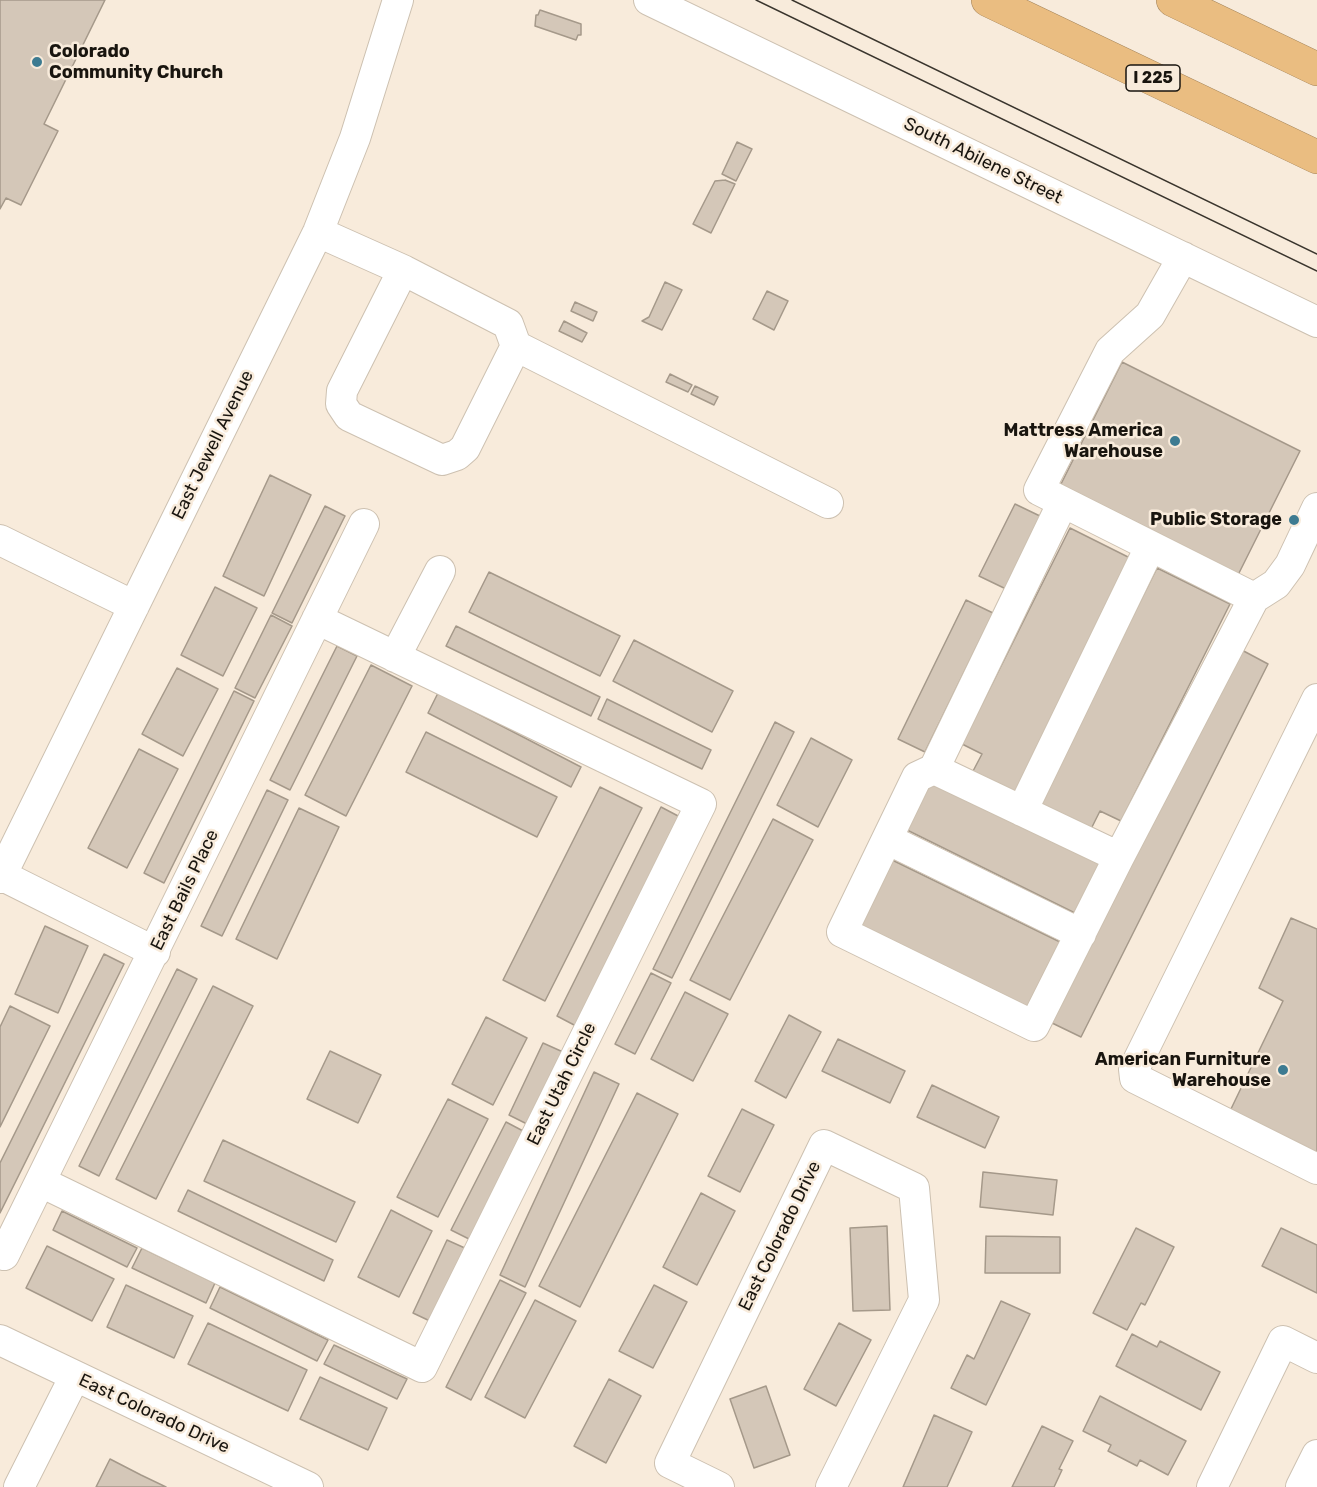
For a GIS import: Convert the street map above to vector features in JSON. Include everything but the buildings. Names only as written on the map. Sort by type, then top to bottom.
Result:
[{"type":"highway","name":"I 225","points":[[988,0],[1317,157]]},
{"type":"highway","points":[[1173,0],[1317,69]]},
{"type":"street","name":"East Jewell Avenue","points":[[1,877],[318,232],[355,138],[398,0]]},
{"type":"street","name":"South Abilene Street","points":[[649,0],[1317,322]]},
{"type":"street","points":[[318,232],[403,270],[508,324],[516,346],[828,503]]},
{"type":"street","points":[[1183,257],[1150,315],[1110,351],[1039,490],[1254,598]]},
{"type":"street","points":[[403,270],[342,391],[341,404],[349,416],[442,460],[457,455],[465,448],[516,346]]},
{"type":"street","points":[[1062,502],[934,769],[917,777],[843,932],[1034,1026],[1254,598],[1276,584],[1290,565],[1317,508]]},
{"type":"street","name":"East Bails Place","points":[[4,1255],[364,524]]},
{"type":"street","points":[[0,540],[134,606]]},
{"type":"street","points":[[1022,811],[1150,547]]},
{"type":"street","points":[[395,657],[440,571]]},
{"type":"street","name":"East Utah Circle","points":[[41,1182],[422,1367],[701,804],[317,619]]},
{"type":"street","points":[[1317,699],[1135,1062],[1134,1069],[1135,1078],[1317,1168]]},
{"type":"street","points":[[934,769],[1119,857]]},
{"type":"street","points":[[887,839],[1081,934]]},
{"type":"street","points":[[1,877],[155,952]]},
{"type":"street","name":"East Colorado Drive","points":[[719,1487],[670,1462],[824,1145],[914,1188],[924,1300],[831,1487]]},
{"type":"street","name":"East Colorado Drive","points":[[0,1340],[308,1487]]},
{"type":"street","points":[[1212,1487],[1283,1341],[1317,1358]]},
{"type":"street","points":[[19,1487],[75,1376]]},
{"type":"street","points":[[1301,1487],[1317,1455]]},
{"type":"tram line","points":[[756,0],[1317,271]]},
{"type":"tram line","points":[[792,0],[1317,254]]},
{"type":"place","name":"Colorado Community Church","points":[[37,62]]},
{"type":"place","name":"Mattress America Warehouse","points":[[1175,441]]},
{"type":"place","name":"Public Storage","points":[[1294,520]]},
{"type":"place","name":"American Furniture Warehouse","points":[[1283,1070]]}]
